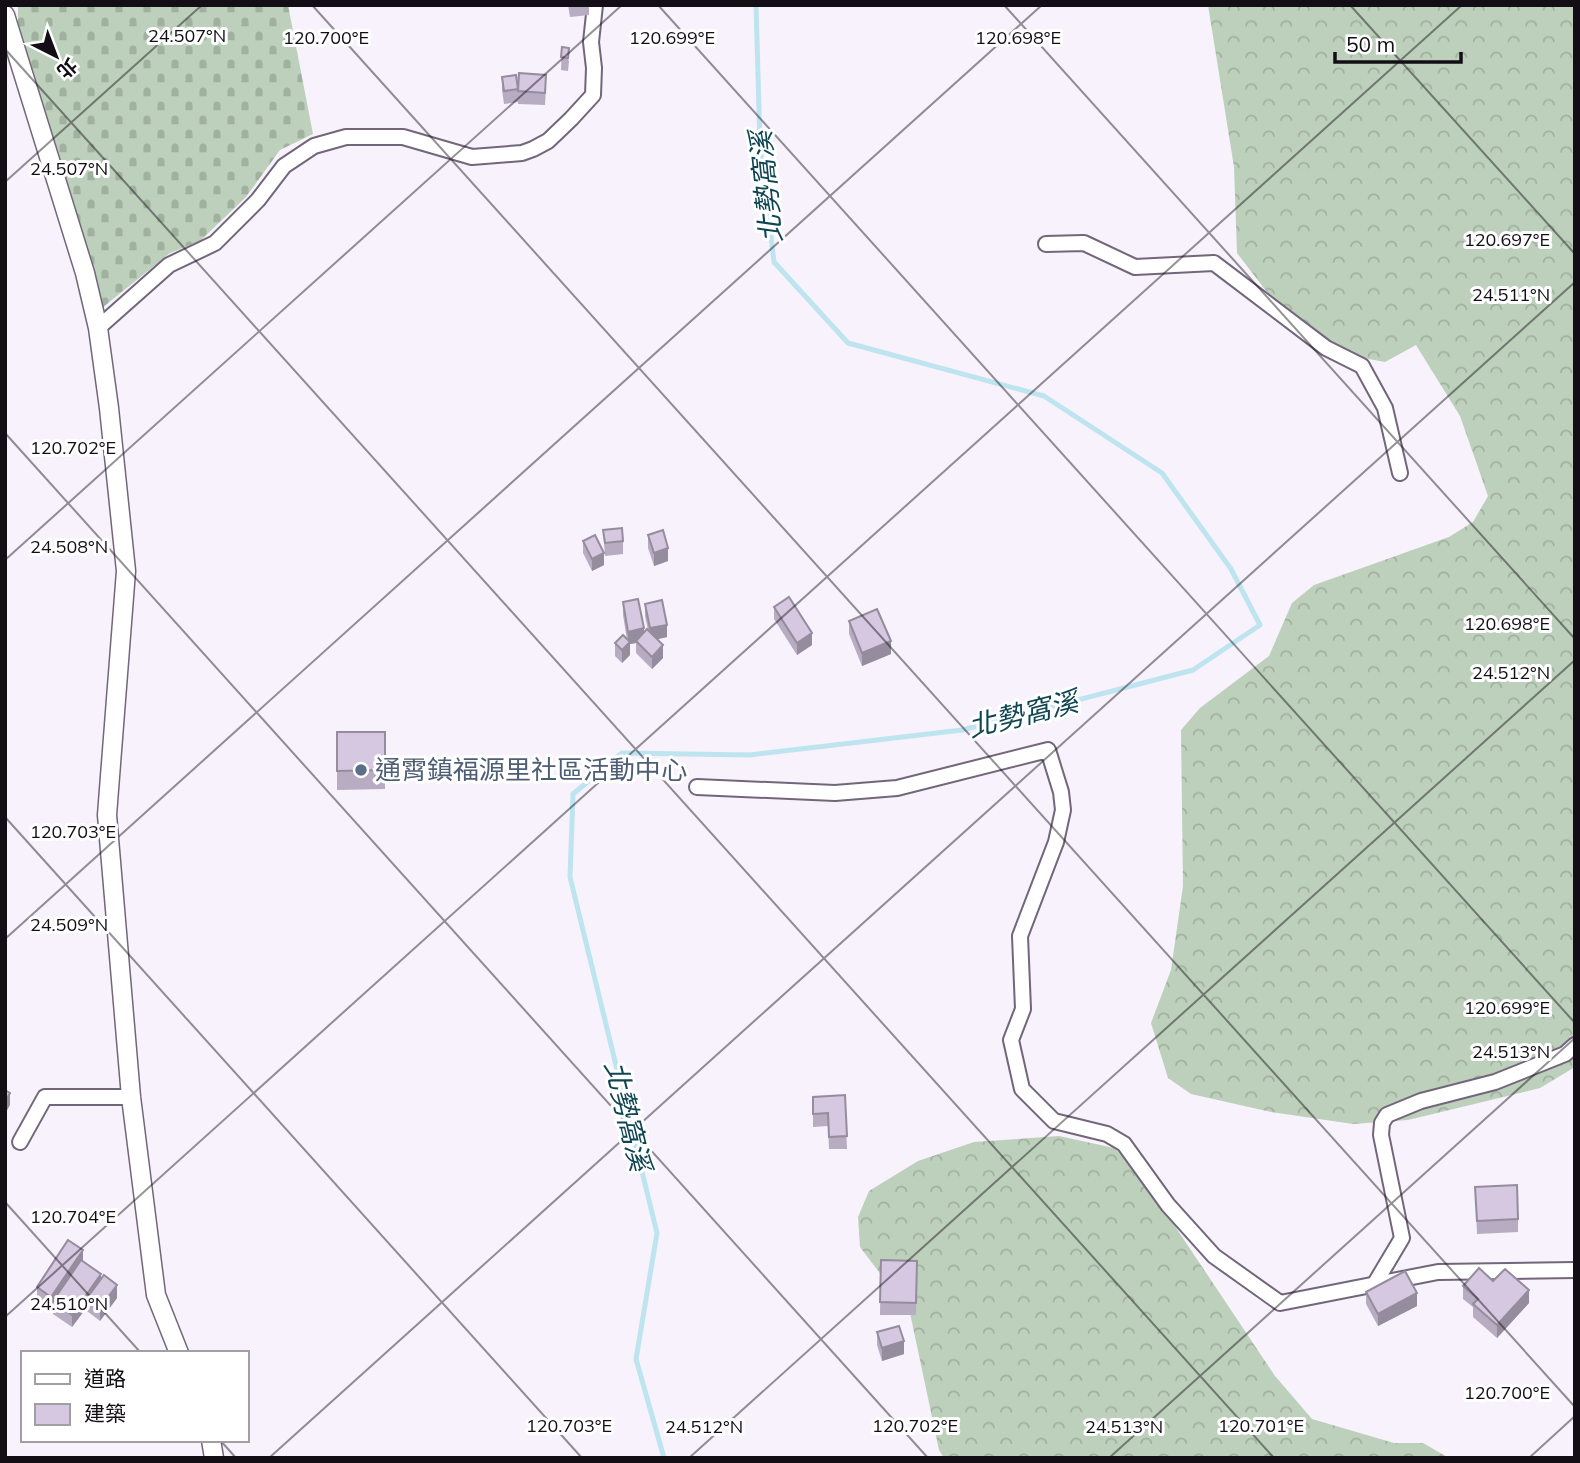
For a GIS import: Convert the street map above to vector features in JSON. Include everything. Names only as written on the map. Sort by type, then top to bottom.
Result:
[{"type":"street","points":[[98,328],[169,265],[215,243],[258,200],[284,166],[314,146],[346,137],[403,137],[472,157],[522,153],[548,141],[593,95],[591,42],[595,5]]},
{"type":"street","points":[[5,15],[85,273],[98,328],[109,408],[126,571],[107,815],[131,1097],[156,1295],[178,1351]]},
{"type":"street","points":[[1046,244],[1084,243],[1135,267],[1214,263],[1326,348],[1362,366],[1385,408],[1400,473]]},
{"type":"street","points":[[697,787],[835,793],[897,788],[1048,750],[1061,792],[1063,810],[1056,842],[1020,936],[1023,1009],[1011,1040],[1022,1089],[1054,1121],[1107,1134],[1124,1144],[1168,1205],[1214,1256],[1280,1303],[1438,1272],[1575,1270]]},
{"type":"street","points":[[1374,1286],[1402,1238],[1381,1135],[1382,1123],[1387,1115],[1421,1101],[1495,1082],[1565,1054],[1575,1045]]},
{"type":"street","points":[[20,1142],[45,1097],[131,1097]]},
{"type":"green space","points":[[18,5],[288,5],[313,134],[280,150],[246,197],[200,241],[170,253],[102,308],[18,23]]},
{"type":"green space","points":[[1208,5],[1575,5],[1575,1067],[1540,1088],[1408,1120],[1353,1124],[1271,1112],[1191,1094],[1168,1078],[1151,1023],[1171,970],[1183,886],[1181,730],[1200,708],[1269,656],[1292,603],[1314,585],[1449,537],[1473,522],[1488,496],[1460,416],[1416,345],[1385,362],[1331,352],[1270,296],[1237,253],[1234,167]]},
{"type":"green space","points":[[1059,1136],[1114,1148],[1136,1168],[1275,1376],[1312,1419],[1394,1443],[1423,1443],[1449,1458],[944,1458],[939,1450],[910,1313],[860,1247],[858,1217],[869,1191],[918,1161],[974,1142]]},
{"type":"building","points":[[562,47],[569,48],[568,58],[561,57]]},
{"type":"building","points":[[519,73],[546,75],[545,93],[518,91]]},
{"type":"building","points":[[516,75],[518,89],[504,91],[502,77]]},
{"type":"building","points":[[622,528],[623,541],[605,543],[603,530]]},
{"type":"building","points":[[663,530],[668,548],[654,553],[648,535]]},
{"type":"building","points":[[595,535],[604,553],[592,559],[583,541]]},
{"type":"building","points":[[789,597],[812,633],[797,643],[774,607]]},
{"type":"building","points":[[638,599],[644,628],[628,632],[623,602]]},
{"type":"building","points":[[662,600],[667,625],[650,628],[645,604]]},
{"type":"building","points":[[877,609],[891,641],[862,653],[849,621]]},
{"type":"building","points":[[647,629],[663,645],[652,657],[636,641]]},
{"type":"building","points":[[623,635],[630,642],[622,650],[615,643]]},
{"type":"building","points":[[337,732],[385,732],[385,770],[337,771]]},
{"type":"building","points":[[845,1095],[847,1136],[829,1137],[828,1113],[813,1114],[813,1097]]},
{"type":"building","points":[[1517,1185],[1518,1219],[1477,1221],[1475,1187]]},
{"type":"building","points":[[68,1240],[83,1250],[51,1297],[37,1287]]},
{"type":"building","points":[[81,1260],[101,1274],[72,1315],[53,1301]]},
{"type":"building","points":[[881,1260],[917,1261],[916,1303],[880,1302]]},
{"type":"building","points":[[1479,1268],[1493,1281],[1505,1269],[1529,1290],[1497,1325],[1473,1304],[1478,1299],[1463,1286]]},
{"type":"building","points":[[1405,1271],[1417,1293],[1378,1314],[1366,1292]]},
{"type":"building","points":[[104,1275],[117,1285],[100,1308],[87,1298]]},
{"type":"building","points":[[899,1326],[904,1341],[882,1348],[877,1332]]},
{"type":"waterway","name":"北勢窩溪","points":[[664,1458],[636,1359],[657,1233],[570,877],[573,794],[622,753],[750,755],[962,730],[1193,670],[1260,625],[1231,569],[1162,473],[1044,396],[848,343],[774,262],[760,145],[756,5]]},
{"type":"place","name":"通霄鎮福源里社區活動中心","points":[[361,770]]}]
